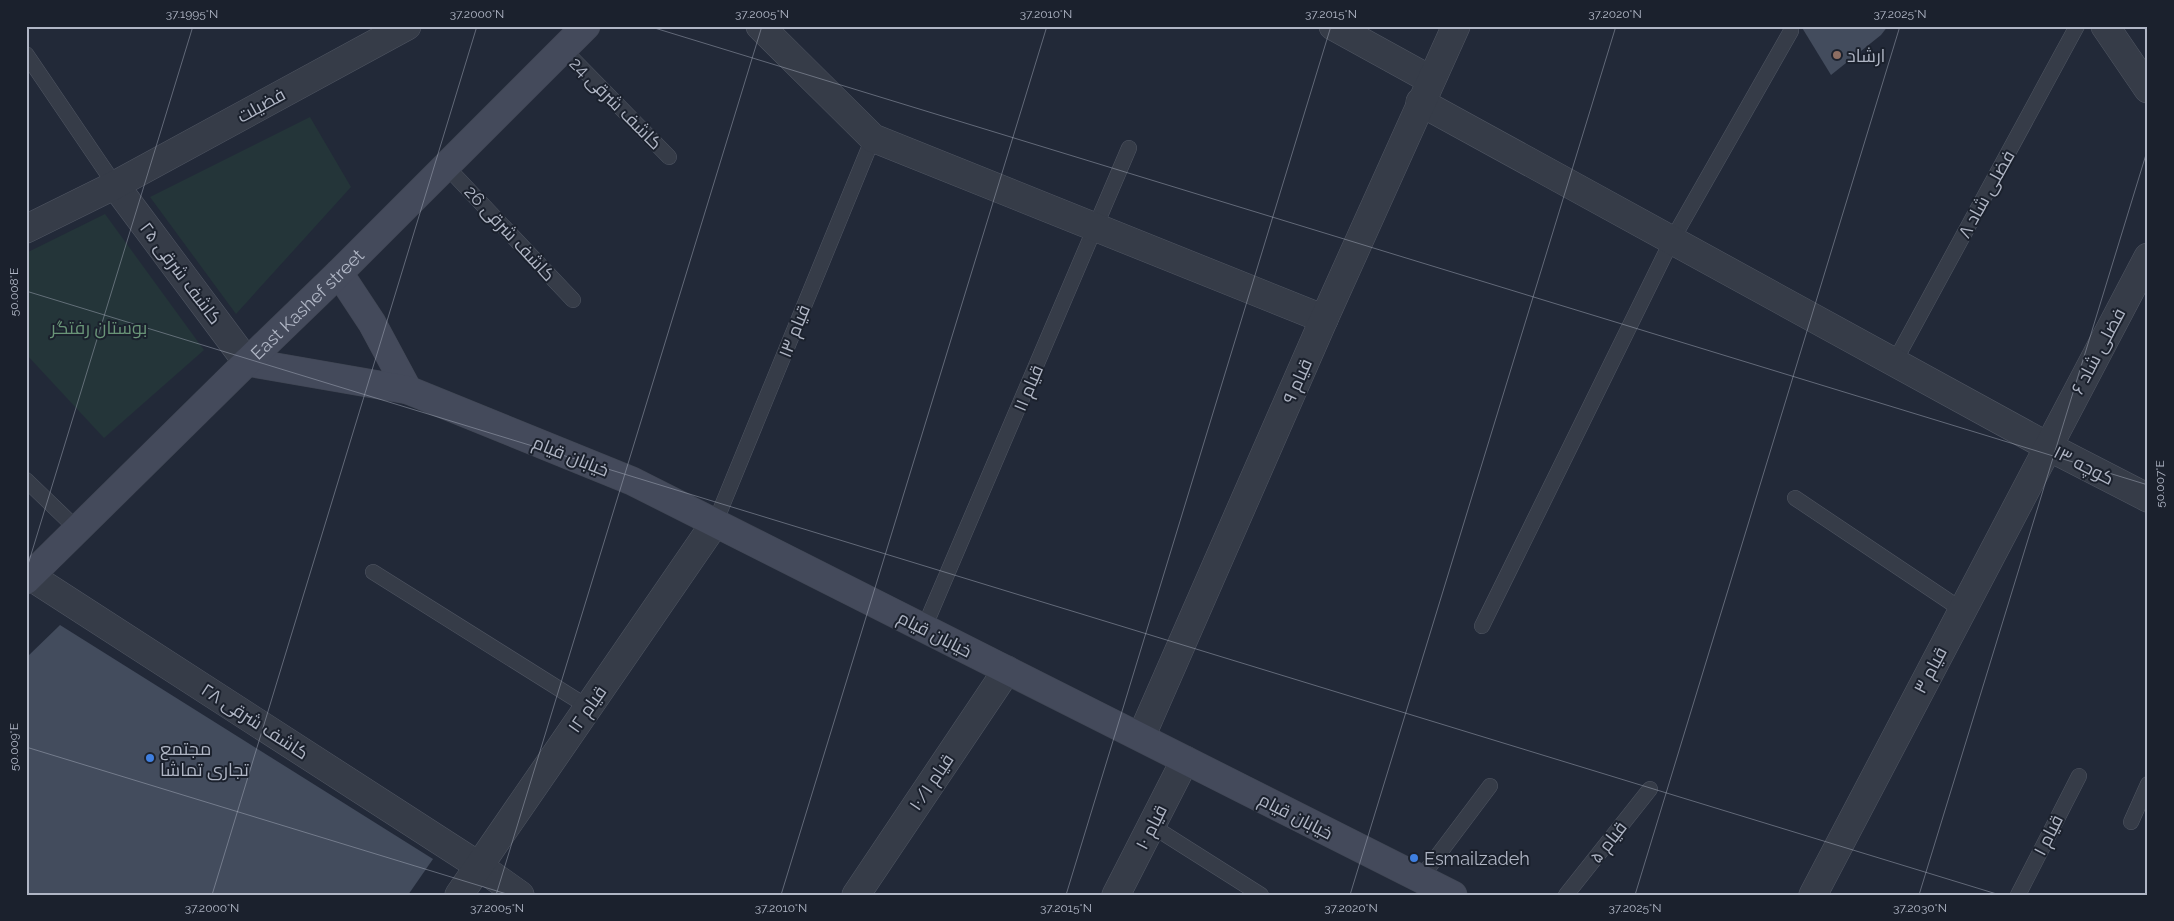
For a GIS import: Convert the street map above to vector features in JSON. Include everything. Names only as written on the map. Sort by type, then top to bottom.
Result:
[{"type":"main road","name":"East Kashef street","points":[[28,578],[339,273],[586,26]]},
{"type":"main road","points":[[339,273],[372,322],[408,390]]},
{"type":"main road","name":"خیابان قیام","points":[[247,362],[408,390],[632,481],[1141,737],[1434,888]]},
{"type":"street","points":[[760,26],[873,138],[1324,319]]},
{"type":"street","name":"کوچه ۱۳","points":[[1333,26],[1426,91],[1672,240],[2047,446],[2148,498]]},
{"type":"street","name":"قیام ۹","points":[[1141,737],[1324,319],[1456,26]]},
{"type":"street","points":[[2105,26],[2144,75]]},
{"type":"street","name":"فضیلت","points":[[26,229],[115,185],[397,29]]},
{"type":"street","name":"کاشف شرقی ۲۵","points":[[115,185],[247,362]]},
{"type":"street","name":"فضلی شاد ۶","points":[[2047,446],[2148,257]]},
{"type":"street","name":"قیام ۳","points":[[1813,895],[2047,446]]},
{"type":"street","name":"قیام ۱۲","points":[[459,895],[715,523]]},
{"type":"street","name":"کاشف شرقی ۲۸","points":[[28,578],[479,866],[520,895]]},
{"type":"street","name":"قیام ۱۰/۱","points":[[856,895],[1007,670]]},
{"type":"street","name":"قیام ۱۰","points":[[1116,895],[1185,760]]},
{"type":"lane","name":"فضلی شاد ۸","points":[[1894,361],[2077,26]]},
{"type":"lane","points":[[1482,626],[1672,240],[1791,31]]},
{"type":"lane","name":"کاشف شرقی 24","points":[[563,49],[669,157]]},
{"type":"lane","points":[[26,54],[115,185]]},
{"type":"lane","name":"قیام ۱۳","points":[[715,523],[873,138]]},
{"type":"lane","name":"قیام ۱۱","points":[[924,628],[1130,148]]},
{"type":"lane","name":"کاشف شرقی 26","points":[[446,166],[574,300]]},
{"type":"lane","points":[[26,480],[78,530]]},
{"type":"lane","points":[[1795,498],[1962,610]]},
{"type":"lane","points":[[373,572],[588,707]]},
{"type":"lane","name":"قیام ۱","points":[[2018,895],[2078,776]]},
{"type":"lane","points":[[2131,822],[2148,784]]},
{"type":"lane","points":[[1434,888],[1490,786]]},
{"type":"lane","name":"قیام ۵","points":[[1566,895],[1650,789]]},
{"type":"lane","points":[[1152,826],[1261,895]]},
{"type":"green space","points":[[310,117],[351,187],[236,314],[150,197]]},
{"type":"green space","name":"بوستان رفتگر","points":[[105,214],[204,350],[104,438],[26,354],[26,253]]},
{"type":"building","name":"ارشاد","points":[[1801,26],[1888,26],[1881,35],[1831,75]]},
{"type":"building","name":"مجتمع تجاری تماشا","points":[[60,625],[433,859],[408,895],[26,895],[26,658]]},
{"type":"place","name":"ارشاد","points":[[1837,55]]},
{"type":"place","name":"مجتمع تجاری تماشا","points":[[150,758]]},
{"type":"place","name":"Esmailzadeh","points":[[1414,858]]}]
